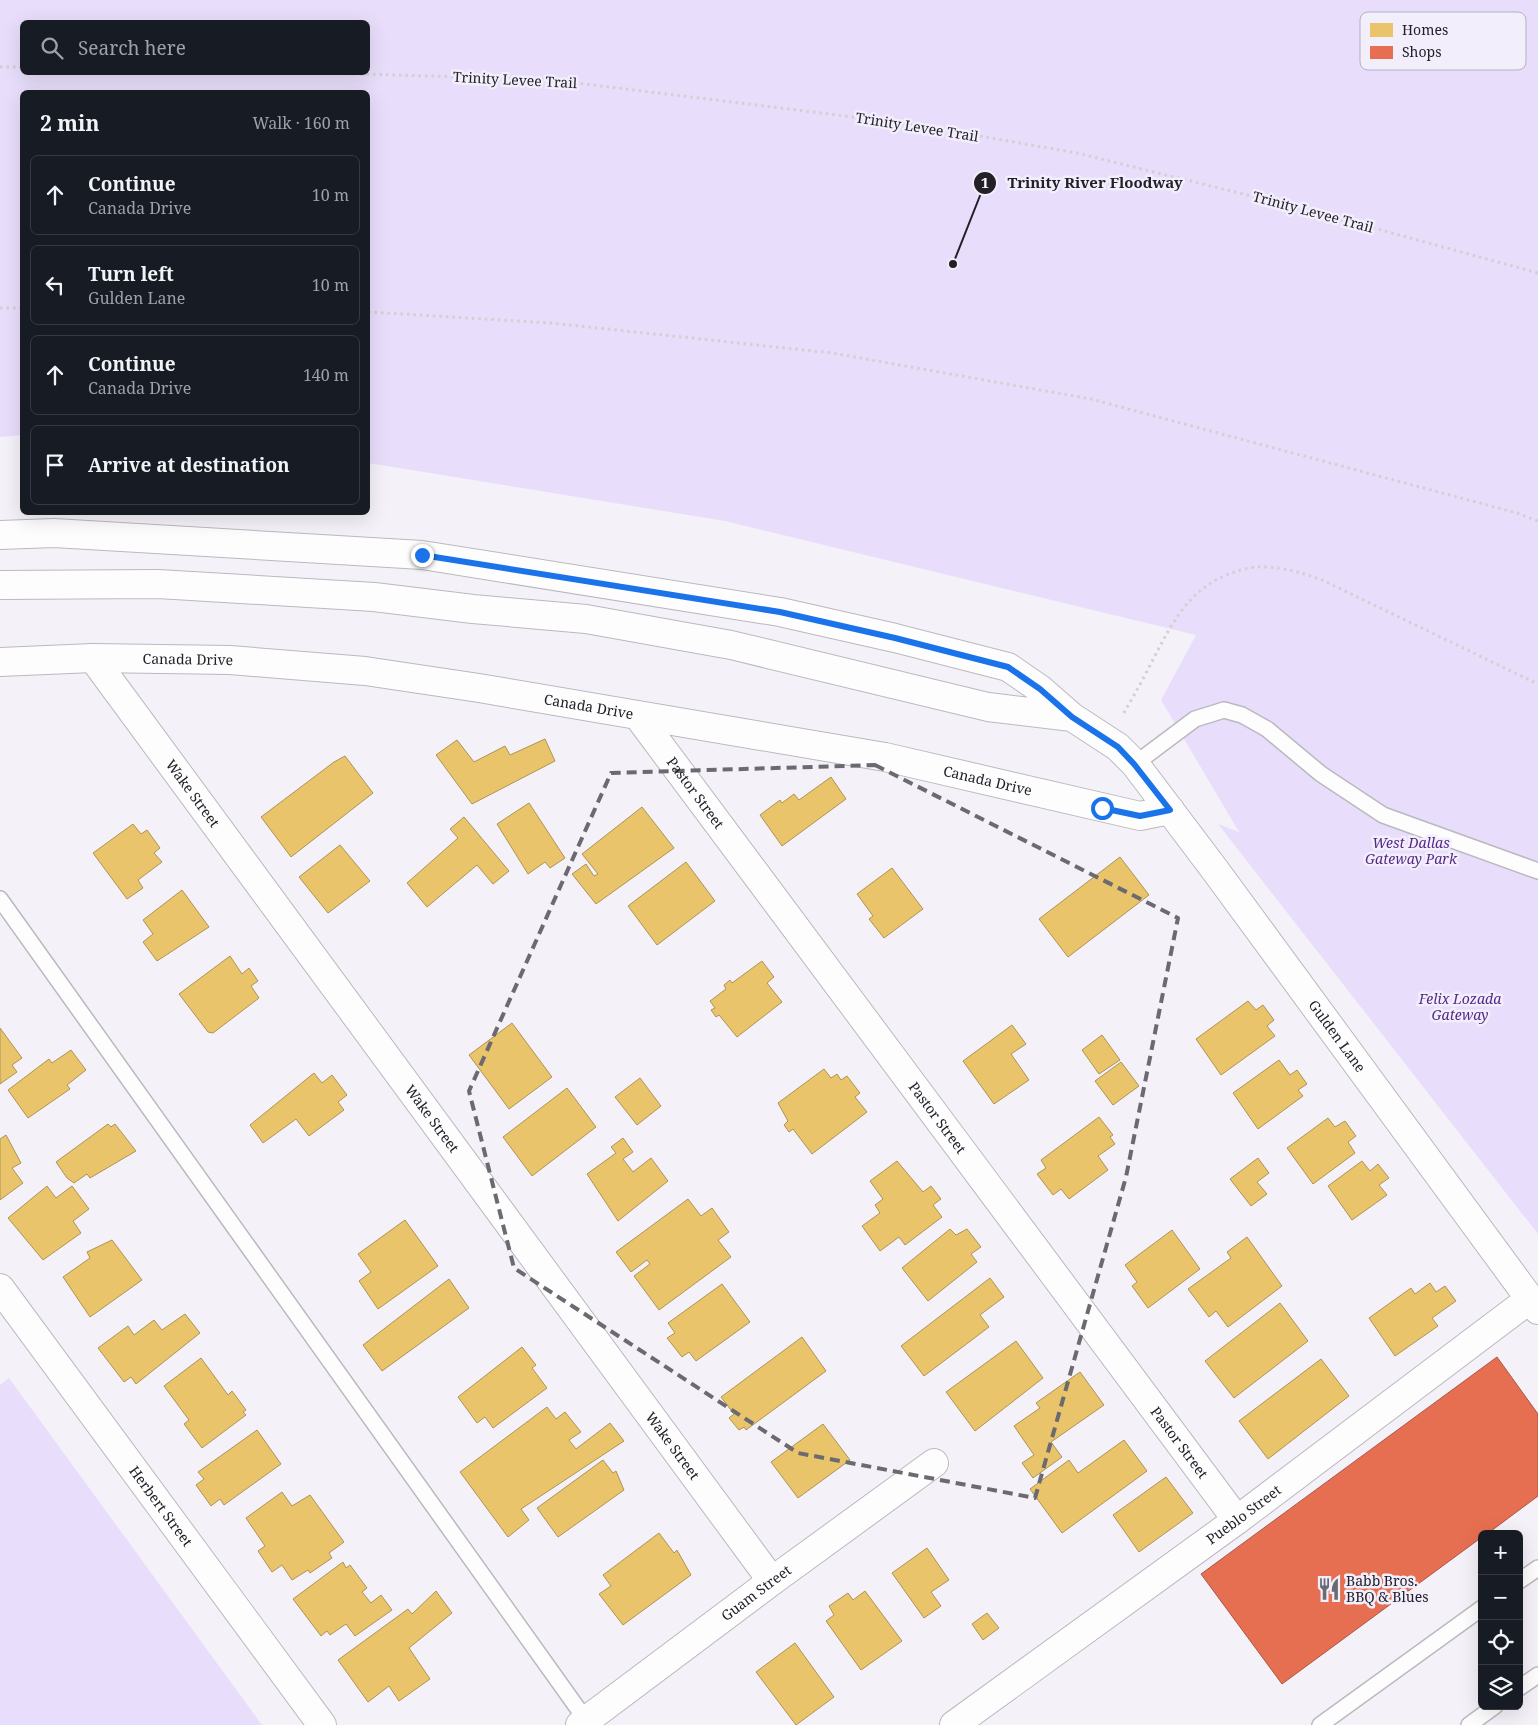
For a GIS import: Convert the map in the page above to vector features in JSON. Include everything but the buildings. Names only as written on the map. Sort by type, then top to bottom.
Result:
[{"type":"street","points":[[0,535],[54,533],[422,555],[780,612],[895,638],[1008,667],[1040,689],[1072,717],[1108,739],[1134,764]]},
{"type":"street","points":[[0,585],[158,584],[374,597],[473,609],[586,619],[731,646],[988,706],[1072,717]]},
{"type":"street","name":"Canada Drive","points":[[0,662],[92,658],[230,660],[365,671],[479,688],[885,757],[1140,816],[1170,810]]},
{"type":"street","name":"Wake Street","points":[[92,658],[772,1581]]},
{"type":"street","name":"Pastor Street","points":[[638,716],[1238,1520]]},
{"type":"street","name":"Gulden Lane","points":[[1134,764],[1170,810],[1534,1304]]},
{"type":"street","name":"Herbert Street","points":[[0,1288],[322,1725]]},
{"type":"street","name":"Pueblo Street","points":[[954,1725],[1534,1304]]},
{"type":"street","name":"Guam Street","points":[[583,1723],[772,1581],[934,1463]]},
{"type":"lane","points":[[1134,764],[1195,719],[1224,710],[1242,715],[1267,729],[1321,774],[1383,815],[1538,870]]},
{"type":"lane","points":[[0,899],[583,1723]]},
{"type":"lane","points":[[1523,1578],[1538,1568]]},
{"type":"lane","points":[[1320,1725],[1478,1611]]},
{"type":"lane","points":[[1523,1685],[1538,1675]]},
{"type":"lane","points":[[1469,1725],[1490,1710]]},
{"type":"path","points":[[0,67],[20,67]]},
{"type":"path","name":"Trinity Levee Trail","points":[[370,74],[544,79],[911,124],[1086,155],[1304,208],[1538,273]]},
{"type":"path","points":[[0,308],[20,308]]},
{"type":"path","points":[[370,312],[551,323],[832,353],[1082,397],[1360,470],[1517,513],[1538,521]]},
{"type":"path","points":[[1108,739],[1145,676],[1174,619],[1194,595],[1215,580],[1238,570],[1264,566],[1295,570],[1322,580],[1538,684]]},
{"type":"highlighted area","points":[[875,765],[1178,918],[1126,1177],[1035,1498],[798,1453],[514,1268],[469,1091],[611,773]]},
{"type":"green space","points":[[0,0],[1538,0],[1538,1234],[1218,824],[1239,832],[1161,700],[1196,635],[725,521],[370,463],[370,90],[20,90],[20,435],[0,437]]},
{"type":"green space","points":[[9,1378],[262,1725],[0,1725],[0,1385]]},
{"type":"place","name":"Trinity River Floodway","points":[[953,264]]},
{"type":"place","name":"Babb Bros. BBQ & Blues","points":[[1329,1589]]},
{"type":"route","points":[[422,555],[780,612],[895,638],[1008,667],[1040,689],[1072,717],[1118,747],[1134,764],[1170,810],[1140,816],[1102,808]]},
{"type":"park label","name":"West Dallas Gateway Park","points":[[1411,852]]},
{"type":"park label","name":"Felix Lozada Gateway","points":[[1460,1008]]}]
